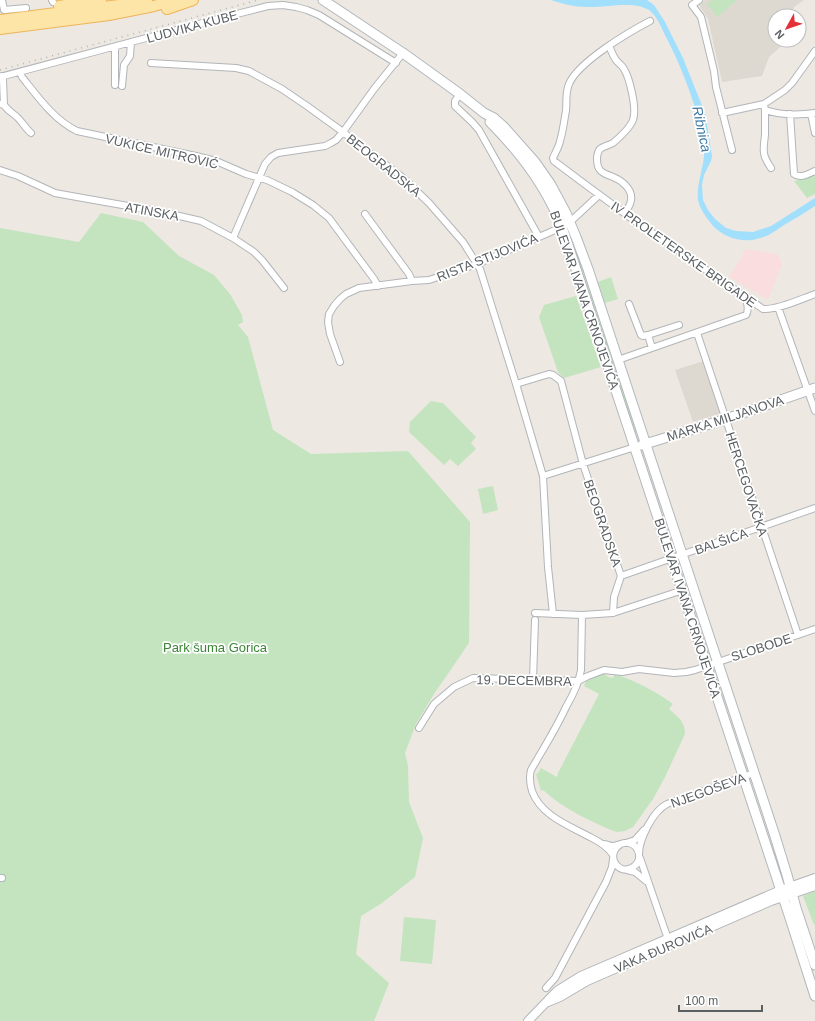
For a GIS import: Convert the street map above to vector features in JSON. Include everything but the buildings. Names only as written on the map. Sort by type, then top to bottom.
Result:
[{"type":"main road","points":[[0,30],[40,10],[101,0]]},
{"type":"main road","points":[[49,18],[147,0]]},
{"type":"main road","points":[[1,14],[49,18],[109,15],[174,0]]},
{"type":"main road","points":[[26,17],[45,29],[92,24],[148,14],[193,0]]},
{"type":"main road","points":[[323,0],[403,53],[484,113]]},
{"type":"main road","name":"BULEVAR IVANA CRNOJEVIĆA","points":[[484,113],[494,118],[503,126],[535,162],[551,185],[570,222],[585,262],[718,661],[785,868],[787,892],[815,996]]},
{"type":"main road","name":"BULEVAR IVANA CRNOJEVIĆA","points":[[484,113],[490,122],[516,150],[540,182],[562,227],[744,776],[815,965]]},
{"type":"main road","name":"MARKA MILJANOVA","points":[[636,447],[726,419],[812,389]]},
{"type":"street","points":[[1,14],[2,0]]},
{"type":"street","points":[[699,0],[692,5],[701,17],[722,113],[732,150]]},
{"type":"street","name":"LUDVIKA KUBE","points":[[1,77],[268,6],[283,5],[302,8],[319,15],[396,63]]},
{"type":"street","points":[[625,214],[631,199],[630,192],[622,182],[615,177],[600,171],[597,164],[599,150],[603,146],[614,142],[622,135],[633,119],[634,113],[634,104],[624,69],[616,61],[609,46],[632,30],[650,21]]},
{"type":"street","points":[[122,86],[124,65],[130,56],[131,42]]},
{"type":"street","name":"IV PROLETERSKE BRIGADE","points":[[609,46],[580,69],[569,84],[561,137],[553,158],[556,163],[625,214],[763,309],[778,307]]},
{"type":"street","points":[[115,47],[115,85]]},
{"type":"street","points":[[722,113],[765,107],[792,83],[815,51]]},
{"type":"street","points":[[233,238],[268,160],[274,155],[282,152],[327,145],[336,140],[403,53]]},
{"type":"street","name":"BEOGRADSKA","points":[[151,62],[236,68],[249,71],[282,89],[343,132],[402,177],[425,198],[463,242],[480,269],[543,476],[548,567],[554,614]]},
{"type":"street","name":"VUKICE MITROVIĆ","points":[[20,72],[48,108],[62,122],[77,131],[196,156],[267,180],[292,192],[325,214],[338,229],[378,286]]},
{"type":"street","points":[[1,77],[3,80],[2,105],[11,114],[17,117],[31,133]]},
{"type":"street","name":"BULEVAR IVANA CRNOJEVIĆA","points":[[460,94],[455,101],[455,106],[479,130],[539,237]]},
{"type":"street","points":[[765,107],[771,112],[798,115],[813,113],[815,132]]},
{"type":"street","points":[[765,107],[765,135],[763,152],[766,162],[771,168]]},
{"type":"street","points":[[790,114],[794,174],[797,176],[803,176],[815,171]]},
{"type":"street","name":"ATINSKA","points":[[0,170],[55,192],[77,198],[196,219],[233,238],[248,248],[258,256],[284,288]]},
{"type":"street","name":"IV PROLETERSKE BRIGADE","points":[[562,227],[570,222],[599,195]]},
{"type":"street","points":[[365,214],[409,274],[412,281]]},
{"type":"street","name":"RISTA STIJOVIĆA","points":[[340,362],[328,330],[328,322],[331,310],[340,299],[350,292],[359,288],[430,280],[477,264],[562,227]]},
{"type":"street","points":[[815,294],[778,307],[812,389],[815,411]]},
{"type":"street","points":[[618,360],[746,315],[748,313],[747,298]]},
{"type":"street","points":[[629,304],[643,336],[679,324]]},
{"type":"street","name":"HERCEGOVAČKA","points":[[697,333],[798,635]]},
{"type":"street","points":[[648,335],[652,348]]},
{"type":"street","name":"BEOGRADSKA","points":[[516,384],[550,374],[561,381],[583,464],[621,576],[672,558]]},
{"type":"street","name":"BEOGRADSKA","points":[[543,476],[636,447]]},
{"type":"street","name":"BALŠIĆA","points":[[672,558],[815,508]]},
{"type":"street","points":[[613,613],[614,597],[621,576]]},
{"type":"street","points":[[535,613],[582,615],[613,613],[683,590]]},
{"type":"street","name":"19. DECEMBRA","points":[[582,615],[581,670],[575,691],[558,724],[531,770],[529,777],[535,798],[544,810],[599,842],[607,848],[613,857]]},
{"type":"street","points":[[533,680],[535,620]]},
{"type":"street","name":"SLOBODE","points":[[707,665],[815,629]]},
{"type":"street","name":"19. DECEMBRA","points":[[419,728],[434,704],[454,687],[473,678],[578,681],[604,670],[622,672],[639,669],[669,673],[695,670],[707,665]]},
{"type":"street","name":"NJEGOŠEVA","points":[[648,826],[657,812],[664,806],[754,773]]},
{"type":"street","points":[[546,988],[555,978],[606,882],[612,867],[615,849],[623,843],[635,840],[648,826]]},
{"type":"street","points":[[606,882],[612,874],[625,869],[630,869],[638,862],[640,844],[648,826]]},
{"type":"street","name":"19. DECEMBRA","points":[[599,842],[611,846],[623,843]]},
{"type":"street","points":[[623,843],[634,845],[637,848],[639,855]]},
{"type":"street","name":"VAKA ĐUROVIĆA","points":[[639,855],[647,882],[669,942]]},
{"type":"street","points":[[613,857],[616,865],[635,872],[647,882]]},
{"type":"street","points":[[787,892],[815,878]]},
{"type":"street","points":[[787,892],[815,886]]},
{"type":"street","name":"VAKA ĐUROVIĆA","points":[[528,1021],[545,1003],[560,997],[587,981],[669,942],[787,892]]},
{"type":"shaded area","points":[[705,0],[804,0],[794,8],[767,8],[767,48],[779,48],[769,57],[762,76],[722,82],[708,19],[699,5]]},
{"type":"shaded area","points":[[746,249],[778,254],[782,265],[768,300],[729,277]]},
{"type":"shaded area","points":[[704,361],[722,413],[693,422],[675,370]]},
{"type":"green space","points":[[712,0],[737,0],[717,17],[707,4]]},
{"type":"green space","points":[[815,176],[815,194],[807,198],[794,181]]},
{"type":"green space","name":"Park šuma Gorica","points":[[101,213],[143,222],[179,256],[214,275],[230,294],[242,315],[243,322],[238,325],[248,337],[273,430],[311,454],[408,451],[470,522],[469,643],[434,694],[416,724],[405,753],[408,766],[409,802],[423,838],[415,877],[382,903],[361,916],[356,954],[389,983],[374,1021],[0,1021],[0,228],[79,242]]},
{"type":"green space","points":[[572,237],[639,431],[635,433],[568,238]]},
{"type":"green space","points":[[611,277],[618,299],[605,303],[598,282]]},
{"type":"green space","points":[[576,296],[601,367],[564,378],[558,372],[539,317],[544,305]]},
{"type":"green space","points":[[431,401],[443,403],[476,437],[471,443],[476,449],[458,466],[450,459],[444,465],[409,432],[410,422]]},
{"type":"green space","points":[[493,486],[498,510],[483,514],[478,489]]},
{"type":"green space","points":[[604,673],[608,677],[613,678],[615,674],[638,683],[673,704],[669,709],[680,719],[684,726],[685,734],[653,799],[633,827],[625,831],[617,832],[576,813],[559,803],[543,790],[541,791],[536,774],[541,768],[557,777],[599,694],[584,686],[587,678]]},
{"type":"green space","points":[[815,891],[815,924],[814,925],[803,896]]},
{"type":"green space","points":[[404,917],[436,920],[432,964],[400,961]]},
{"type":"water","name":"Ribnica","points":[[551,0],[647,0],[654,5],[665,22],[683,58],[705,113],[712,156],[704,175],[702,185],[703,200],[715,219],[726,228],[736,231],[753,232],[771,226],[815,198],[815,206],[776,231],[754,240],[735,239],[723,234],[713,226],[700,207],[698,200],[698,186],[704,159],[703,138],[697,114],[679,64],[654,15],[649,10],[635,5],[582,7]]},
{"type":"railway","points":[[0,70],[258,0]]}]
